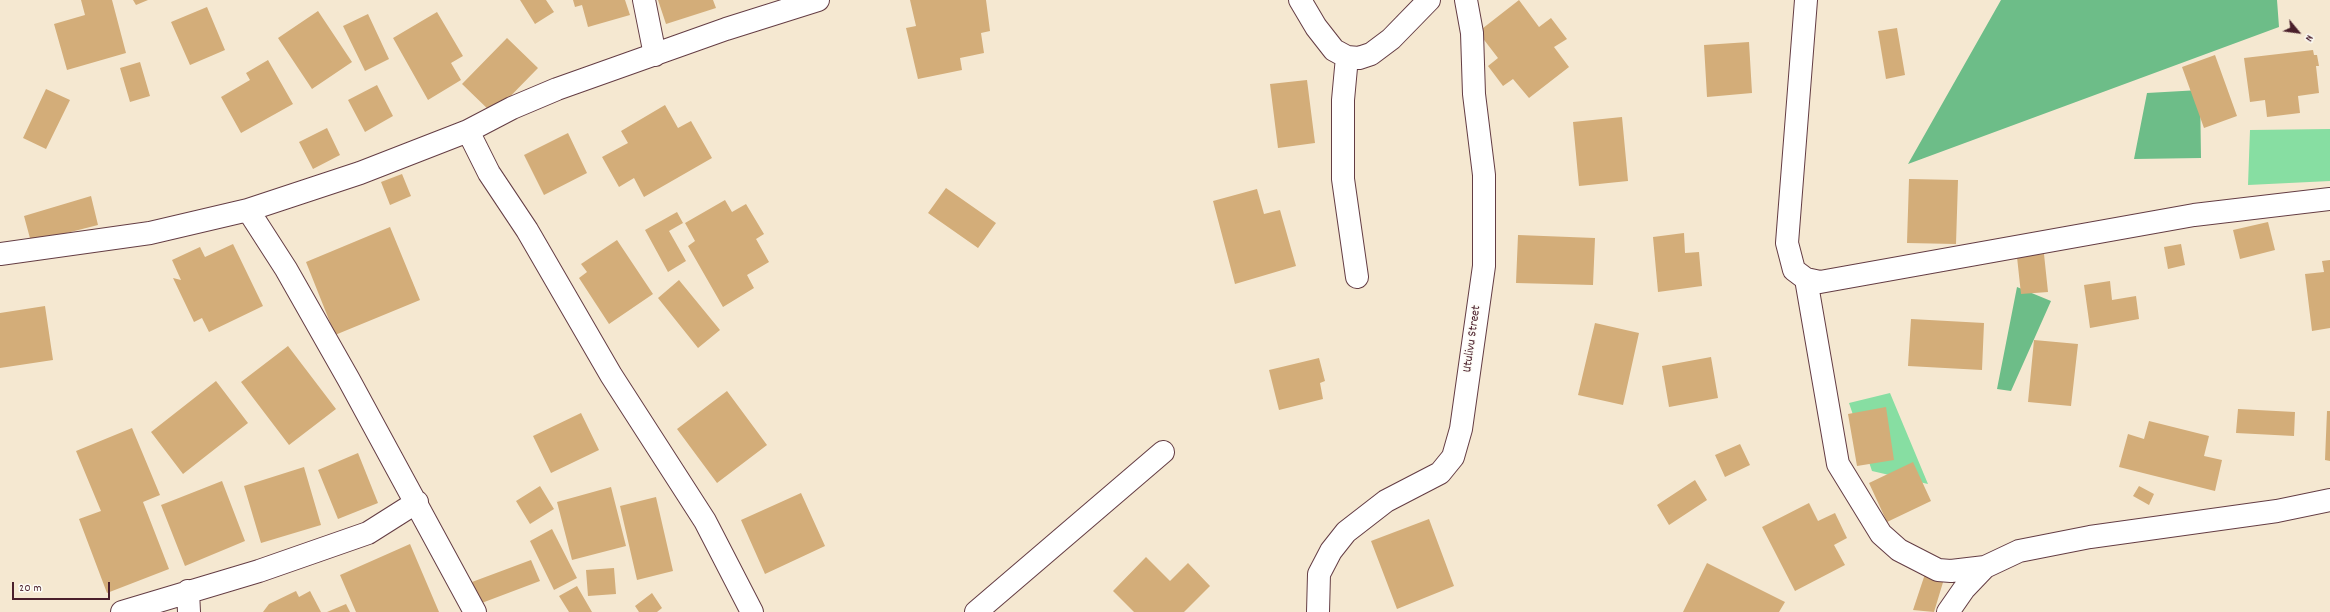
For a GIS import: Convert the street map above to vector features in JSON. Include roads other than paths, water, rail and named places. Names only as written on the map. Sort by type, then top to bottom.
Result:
[{"type":"street","points":[[644,0],[656,55]]},
{"type":"street","points":[[0,254],[150,233],[248,210],[360,173],[468,131],[512,108],[557,89],[726,29],[818,0]]},
{"type":"street","points":[[1300,0],[1316,27],[1334,50],[1347,57],[1359,58],[1371,54],[1391,39],[1429,0]]},
{"type":"street","name":"Utulivu Street","points":[[1318,612],[1319,574],[1331,550],[1346,532],[1386,501],[1440,473],[1453,457],[1461,429],[1484,266],[1484,175],[1474,94],[1472,32],[1466,0]]},
{"type":"street","points":[[1806,0],[1787,243],[1794,270],[1806,279],[1820,282],[2194,215],[2330,199]]},
{"type":"street","points":[[1347,57],[1343,100],[1343,179],[1357,277]]},
{"type":"street","points":[[468,131],[489,173],[527,230],[611,375],[705,521],[752,612]]},
{"type":"street","points":[[248,210],[294,283],[417,502],[475,612]]},
{"type":"street","points":[[1806,279],[1838,464],[1881,534],[1899,550],[1938,570],[1951,571],[1985,567],[2019,551],[2083,538],[2277,511],[2330,500]]},
{"type":"street","points":[[976,612],[1163,452]]},
{"type":"street","points":[[122,612],[189,602],[259,571],[368,533],[417,502]]},
{"type":"street","points":[[1948,612],[1964,589],[1985,567]]}]
